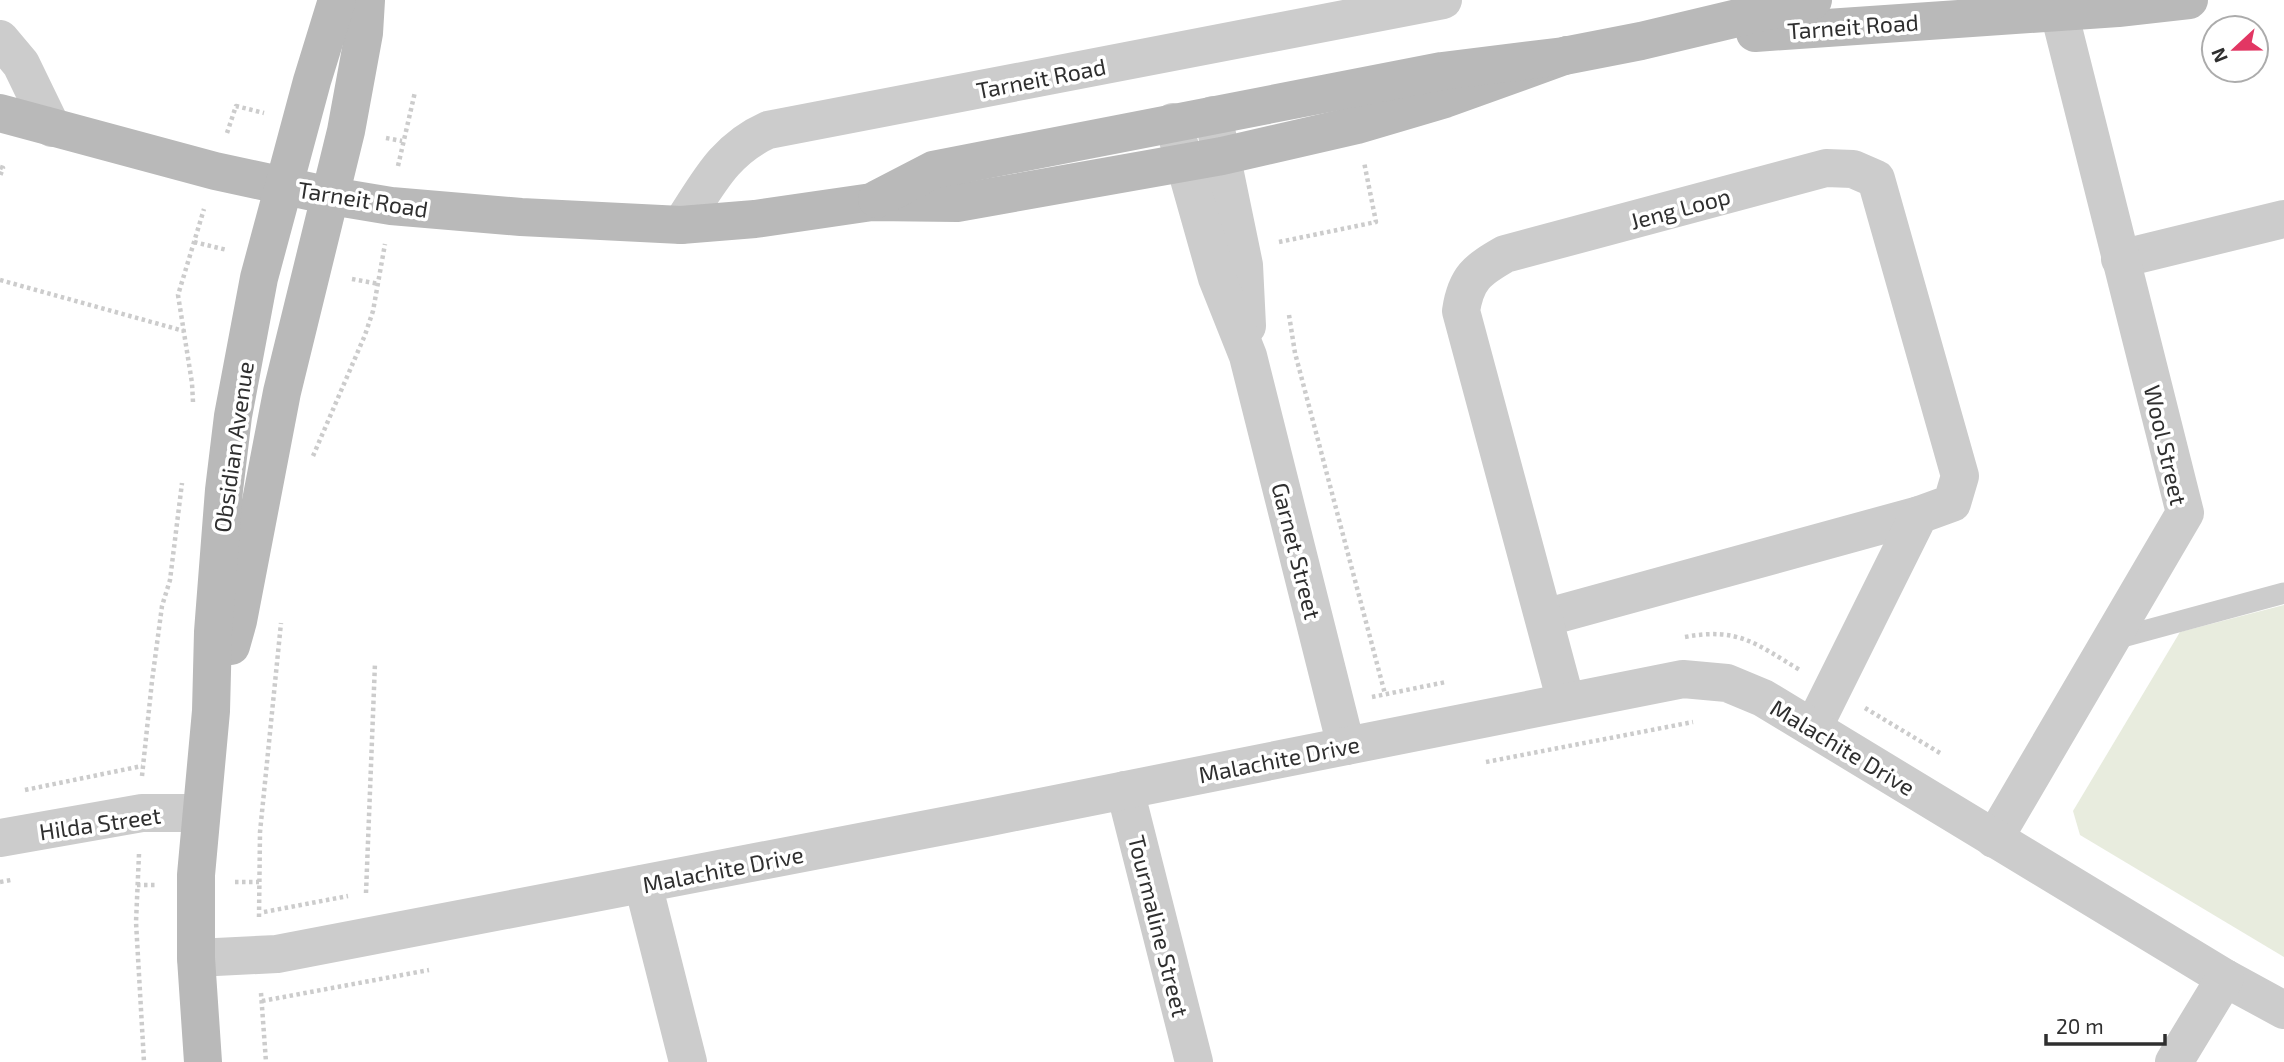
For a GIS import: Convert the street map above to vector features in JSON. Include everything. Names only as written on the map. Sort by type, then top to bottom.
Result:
[{"type":"main road","name":"Obsidian Avenue","points":[[203,1062],[196,958],[196,875],[211,711],[213,632],[224,490],[233,416],[259,278],[312,80],[337,0]]},
{"type":"main road","name":"Obsidian Avenue","points":[[211,711],[238,621],[282,392],[356,85],[366,0]]},
{"type":"main road","name":"Tarneit Road","points":[[872,202],[933,170],[1443,71],[1566,56],[1813,0]]},
{"type":"main road","name":"Tarneit Road","points":[[1641,41],[2059,12],[2189,0]]},
{"type":"main road","name":"Tarneit Road","points":[[0,113],[215,171],[391,206],[616,223],[681,225],[755,219],[872,202],[957,203],[1222,156],[1357,125],[1445,99],[1566,56]]},
{"type":"street","name":"Tarneit Road","points":[[681,225],[722,164],[737,148],[768,130],[1443,0]]},
{"type":"street","name":"Wool Street","points":[[1994,839],[2185,513],[2059,12]]},
{"type":"street","points":[[0,38],[21,64],[52,128]]},
{"type":"street","name":"Garnet Street","points":[[1213,115],[1244,265],[1248,356]]},
{"type":"street","name":"Garnet Street","points":[[1173,122],[1217,278],[1248,356],[1346,746]]},
{"type":"street","name":"Jeng Loop","points":[[1544,618],[1919,515],[1952,503],[1960,476],[1876,179],[1853,169],[1826,169],[1505,254],[1481,268],[1465,290],[1461,311],[1566,702]]},
{"type":"street","points":[[2120,259],[2284,219]]},
{"type":"street","points":[[1813,728],[1919,515]]},
{"type":"street","name":"Malachite Drive","points":[[196,958],[260,956],[643,884],[1683,679],[1727,683],[1763,698],[2225,978],[2284,1010]]},
{"type":"street","name":"Tourmaline Street","points":[[1125,790],[1194,1062]]},
{"type":"street","name":"Hilda Street","points":[[0,838],[142,813],[200,813]]},
{"type":"street","points":[[643,884],[688,1062]]},
{"type":"street","points":[[2174,1062],[2225,978]]},
{"type":"lane","points":[[2110,641],[2284,593]]},
{"type":"path","points":[[310,464],[331,411],[355,362],[373,311],[402,141],[415,92]]},
{"type":"path","points":[[191,414],[192,383],[178,295],[236,106]]},
{"type":"path","points":[[0,167],[3,168],[0,176]]},
{"type":"path","points":[[1278,242],[1280,254]]},
{"type":"path","points":[[0,280],[184,331]]},
{"type":"path","points":[[1287,304],[1295,354],[1385,694]]},
{"type":"path","points":[[170,580],[182,481]]},
{"type":"path","points":[[266,1062],[260,956],[260,832],[281,621]]},
{"type":"path","points":[[366,893],[375,663]]},
{"type":"path","points":[[1479,764],[1695,722]]},
{"type":"path","points":[[13,792],[142,766]]},
{"type":"path","points":[[259,913],[380,891]]},
{"type":"path","points":[[262,1001],[429,970]]},
{"type":"shaded area","points":[[2284,605],[2284,957],[2080,835],[2073,811],[2180,632]]}]
